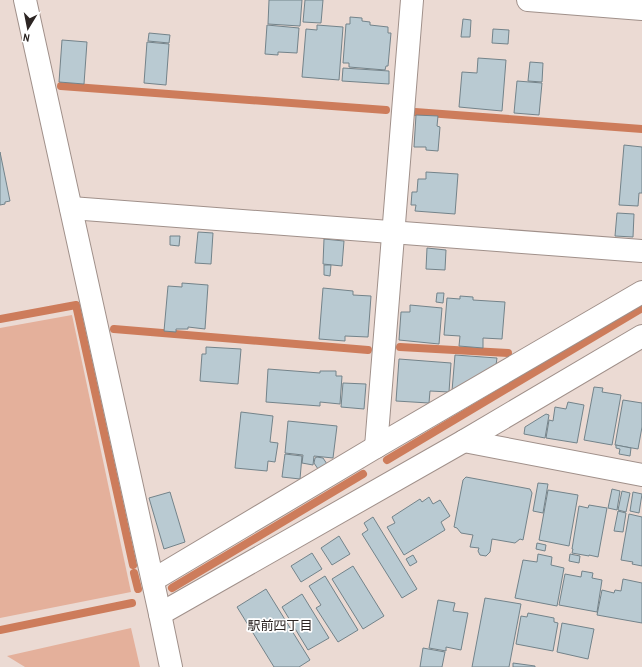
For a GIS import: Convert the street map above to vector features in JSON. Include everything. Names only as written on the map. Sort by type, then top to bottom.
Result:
[{"type":"street","points":[[25,0],[171,667]]},
{"type":"street","points":[[376,447],[412,0]]},
{"type":"street","points":[[528,0],[642,9]]},
{"type":"street","points":[[71,208],[642,251]]},
{"type":"street","points":[[153,580],[376,447],[642,292]]},
{"type":"street","points":[[160,614],[642,336]]},
{"type":"street","points":[[464,440],[642,475]]},
{"type":"shaded area","points":[[72,315],[131,592],[0,618],[0,328]]},
{"type":"shaded area","points":[[131,628],[140,667],[25,667],[7,656]]},
{"type":"building","points":[[269,0],[302,0],[300,26],[268,24]]},
{"type":"building","points":[[305,0],[323,0],[321,23],[303,22]]},
{"type":"building","points":[[350,17],[362,18],[362,21],[370,22],[370,25],[388,27],[388,33],[391,33],[388,66],[386,66],[385,70],[349,67],[349,63],[343,63],[346,24],[350,24]]},
{"type":"building","points":[[463,19],[471,20],[470,37],[461,37]]},
{"type":"building","points":[[267,25],[299,28],[297,53],[278,52],[278,55],[265,54]]},
{"type":"building","points":[[317,25],[343,27],[339,80],[302,77],[306,29],[317,30]]},
{"type":"building","points":[[493,29],[509,30],[508,44],[492,43]]},
{"type":"building","points":[[149,33],[170,35],[169,43],[148,41]]},
{"type":"building","points":[[62,40],[87,42],[84,84],[59,82]]},
{"type":"building","points":[[147,42],[169,44],[166,85],[144,83]]},
{"type":"building","points":[[478,58],[506,60],[502,111],[459,107],[462,72],[477,73]]},
{"type":"building","points":[[530,62],[543,63],[542,82],[528,81]]},
{"type":"building","points":[[343,68],[389,71],[389,84],[342,81]]},
{"type":"building","points":[[517,81],[542,83],[539,115],[514,113]]},
{"type":"building","points":[[416,115],[438,116],[437,126],[440,127],[438,151],[426,150],[426,147],[414,147]]},
{"type":"building","points":[[624,145],[642,147],[642,193],[639,193],[638,206],[619,205]]},
{"type":"building","points":[[0,152],[10,201],[0,205]]},
{"type":"building","points":[[426,172],[458,174],[455,214],[415,211],[416,205],[411,205],[412,192],[417,192],[418,179],[426,179]]},
{"type":"building","points":[[617,213],[634,214],[633,237],[615,236]]},
{"type":"building","points":[[198,232],[213,233],[211,264],[195,263]]},
{"type":"building","points":[[170,236],[180,236],[179,246],[170,245]]},
{"type":"building","points":[[324,239],[344,241],[342,266],[323,264]]},
{"type":"building","points":[[427,248],[446,250],[445,270],[426,269]]},
{"type":"building","points":[[324,265],[331,265],[330,276],[324,275]]},
{"type":"building","points":[[182,283],[208,285],[205,329],[188,327],[188,329],[176,329],[176,332],[164,331],[168,286],[182,287]]},
{"type":"building","points":[[323,288],[353,291],[353,295],[371,296],[368,337],[345,336],[345,341],[319,339]]},
{"type":"building","points":[[437,293],[444,293],[443,303],[436,302]]},
{"type":"building","points":[[460,296],[473,297],[473,300],[505,302],[502,339],[483,338],[483,348],[459,346],[460,336],[444,335],[447,298],[460,299]]},
{"type":"building","points":[[410,305],[442,308],[439,344],[399,340],[401,312],[410,312]]},
{"type":"building","points":[[206,347],[241,349],[238,384],[200,381],[202,354],[206,354]]},
{"type":"building","points":[[455,355],[497,358],[496,365],[452,391]]},
{"type":"building","points":[[399,359],[451,363],[449,392],[430,391],[429,403],[396,401]]},
{"type":"building","points":[[268,369],[320,373],[320,371],[336,371],[336,376],[342,376],[340,404],[320,402],[320,406],[266,402]]},
{"type":"building","points":[[343,383],[366,384],[364,409],[341,407]]},
{"type":"building","points":[[594,387],[603,388],[602,392],[621,395],[612,445],[584,440]]},
{"type":"building","points":[[623,400],[642,403],[642,427],[638,449],[615,445]]},
{"type":"building","points":[[568,402],[584,405],[577,443],[546,438],[549,420],[553,421],[555,407],[566,409]]},
{"type":"building","points":[[241,412],[273,416],[270,442],[278,443],[275,462],[268,461],[267,471],[235,468]]},
{"type":"building","points":[[546,414],[549,415],[545,438],[524,434],[525,427]]},
{"type":"building","points":[[288,421],[337,426],[333,458],[314,456],[313,465],[302,463],[303,455],[285,453]]},
{"type":"building","points":[[616,445],[631,448],[630,456],[619,454],[620,449],[616,448]]},
{"type":"building","points":[[285,454],[302,456],[300,479],[282,477]]},
{"type":"building","points":[[315,458],[323,458],[327,464],[318,469],[314,463]]},
{"type":"building","points":[[466,477],[530,489],[532,493],[523,540],[520,539],[515,543],[492,539],[490,552],[486,556],[480,555],[478,551],[479,548],[470,547],[473,535],[461,533],[454,527],[463,480]]},
{"type":"building","points":[[538,483],[548,484],[543,513],[533,511]]},
{"type":"building","points":[[612,489],[620,491],[617,510],[608,508]]},
{"type":"building","points":[[548,490],[578,495],[569,546],[539,540]]},
{"type":"building","points":[[622,491],[630,493],[626,512],[618,510]]},
{"type":"building","points":[[170,492],[185,542],[164,549],[149,498]]},
{"type":"building","points":[[633,492],[642,494],[639,513],[630,511]]},
{"type":"building","points":[[429,497],[433,504],[440,500],[450,516],[441,522],[445,530],[404,555],[387,527],[395,523],[392,517],[420,499],[422,502]]},
{"type":"building","points":[[589,505],[607,508],[598,557],[572,553],[579,506],[588,508]]},
{"type":"building","points":[[618,511],[626,513],[623,532],[614,531]]},
{"type":"building","points":[[629,514],[642,517],[642,566],[632,564],[633,562],[621,560]]},
{"type":"building","points":[[373,517],[417,589],[402,598],[362,534],[368,530],[364,523]]},
{"type":"building","points":[[339,536],[350,554],[332,565],[321,548]]},
{"type":"building","points":[[537,543],[546,545],[545,551],[536,549]]},
{"type":"building","points":[[312,553],[322,569],[301,582],[291,566]]},
{"type":"building","points":[[538,554],[552,557],[551,565],[564,568],[557,606],[515,598],[523,560],[537,562]]},
{"type":"building","points":[[570,554],[580,556],[579,563],[569,561]]},
{"type":"building","points":[[413,555],[417,562],[410,566],[406,559]]},
{"type":"building","points":[[353,566],[384,616],[363,629],[332,579]]},
{"type":"building","points":[[582,571],[593,573],[592,578],[602,580],[597,612],[559,605],[565,574],[581,577]]},
{"type":"building","points":[[325,576],[358,630],[338,642],[316,608],[321,605],[309,586]]},
{"type":"building","points":[[623,579],[642,583],[642,623],[597,615],[602,590],[614,593],[615,590],[621,591]]},
{"type":"building","points":[[266,589],[310,660],[299,667],[274,667],[237,607]]},
{"type":"building","points":[[302,594],[329,638],[308,650],[282,607]]},
{"type":"building","points":[[485,598],[521,604],[509,667],[472,667]]},
{"type":"building","points":[[438,600],[455,603],[453,611],[468,613],[461,650],[446,647],[446,651],[429,648]]},
{"type":"building","points":[[528,613],[554,618],[554,622],[558,623],[553,651],[516,644],[521,616],[527,617]]},
{"type":"building","points":[[562,623],[594,629],[588,659],[557,652]]},
{"type":"building","points":[[423,648],[445,652],[442,667],[420,667]]},
{"type":"building","points":[[513,663],[535,666],[535,667],[513,667]]},
{"type":"waterway","points":[[61,86],[386,110]]},
{"type":"waterway","points":[[415,112],[642,129]]},
{"type":"waterway","points":[[0,319],[76,305],[133,565]]},
{"type":"waterway","points":[[387,460],[642,308]]},
{"type":"waterway","points":[[114,329],[368,350]]},
{"type":"waterway","points":[[400,347],[508,353]]},
{"type":"waterway","points":[[172,588],[363,474]]},
{"type":"waterway","points":[[134,573],[138,589]]},
{"type":"waterway","points":[[0,630],[132,603]]},
{"type":"district","name":"駅前四丁目","points":[[280,625]]}]
